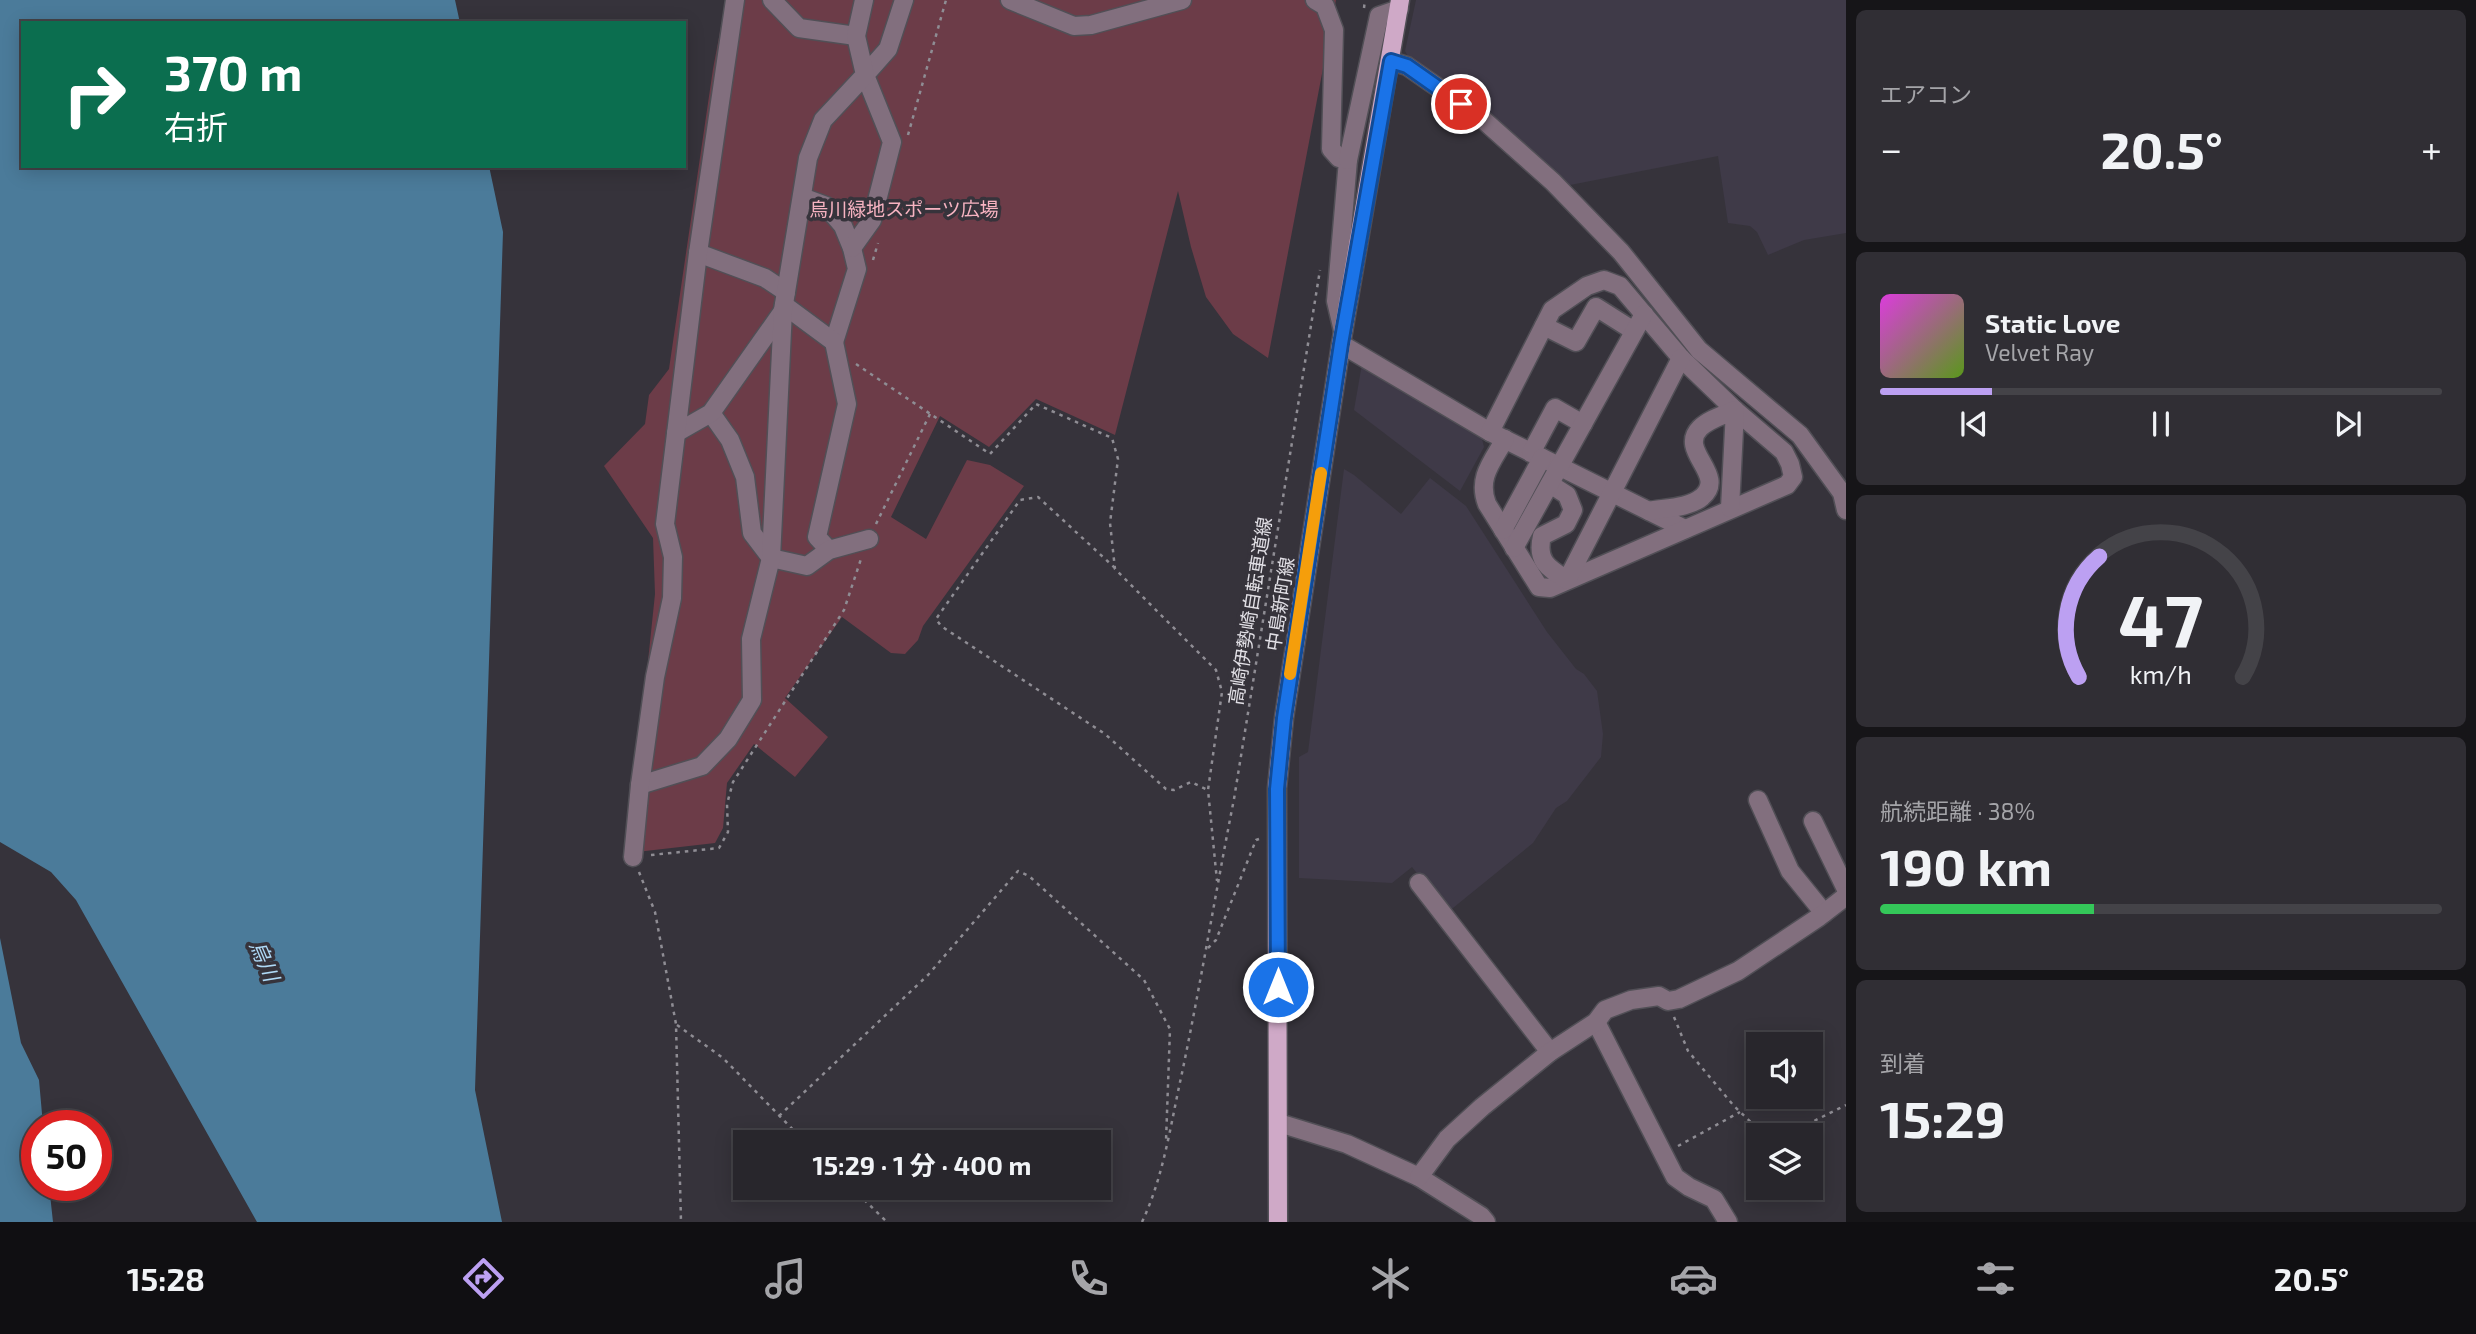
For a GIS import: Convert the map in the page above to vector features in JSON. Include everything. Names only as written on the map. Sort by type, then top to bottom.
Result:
[{"type":"main road","name":"中島新町線","points":[[1278,1222],[1277,789],[1284,718],[1342,338],[1399,5]]},
{"type":"street","points":[[633,857],[655,677],[672,598],[673,556],[665,524],[698,253],[735,0]]},
{"type":"street","points":[[772,0],[799,29],[856,36]]},
{"type":"street","points":[[852,248],[872,220],[892,142],[865,75],[856,36],[864,0]]},
{"type":"street","points":[[640,785],[702,766],[729,739],[752,700],[751,639],[771,558],[784,303],[808,158],[823,120],[888,50],[904,0]]},
{"type":"street","points":[[1010,0],[1074,26],[1091,25],[1182,0]]},
{"type":"street","points":[[1315,0],[1325,6],[1334,30],[1331,149],[1339,158],[1348,160]]},
{"type":"street","points":[[1399,5],[1379,16],[1348,160],[1336,301],[1342,338],[1497,435],[1685,529]]},
{"type":"street","points":[[1391,61],[1407,66],[1479,117],[1553,182],[1621,252],[1699,351],[1800,435],[1845,498]]},
{"type":"street","points":[[802,197],[826,206],[843,226],[857,269],[834,342],[847,404],[817,537],[829,550]]},
{"type":"street","points":[[698,253],[765,278],[784,303],[834,342]]},
{"type":"street","points":[[1604,281],[1620,285],[1681,358],[1784,452],[1793,477],[1787,485],[1550,588],[1539,587],[1486,504],[1482,492],[1483,479],[1497,435],[1544,326],[1552,310],[1587,286],[1604,281]]},
{"type":"street","points":[[676,433],[711,413],[784,303]]},
{"type":"street","points":[[1544,326],[1576,342],[1596,307],[1634,331]]},
{"type":"street","points":[[1514,548],[1644,314]]},
{"type":"street","points":[[1567,580],[1681,358]]},
{"type":"street","points":[[1503,530],[1555,408],[1583,424]]},
{"type":"street","points":[[1730,508],[1735,410]]},
{"type":"street","points":[[1649,511],[1690,503],[1702,497],[1710,487],[1709,477],[1696,455],[1693,443],[1703,425],[1735,410]]},
{"type":"street","points":[[711,413],[730,440],[745,477],[752,533],[771,558],[807,566],[829,550],[869,539]]},
{"type":"street","points":[[1550,484],[1567,495],[1573,510],[1566,524],[1542,536],[1539,549],[1542,559],[1551,570],[1567,580]]},
{"type":"street","points":[[1758,800],[1790,871],[1822,915]]},
{"type":"street","points":[[1813,821],[1846,889]]},
{"type":"street","points":[[1419,883],[1550,1052]]},
{"type":"street","points":[[1419,1177],[1447,1139],[1482,1107],[1550,1052],[1596,1022],[1605,1010],[1631,1000],[1659,996],[1668,1000],[1678,999],[1738,971],[1846,896]]},
{"type":"street","points":[[1596,1022],[1675,1177],[1714,1199],[1728,1222]]},
{"type":"street","points":[[1279,1123],[1347,1144],[1419,1177],[1481,1216],[1486,1222]]},
{"type":"path","points":[[905,145],[946,0]]},
{"type":"path","points":[[1363,12],[1365,0]]},
{"type":"path","points":[[872,263],[879,237]]},
{"type":"path","name":"高崎伊勢崎自転車道線","points":[[1144,1222],[1166,1151],[1208,948],[1321,263]]},
{"type":"path","points":[[855,363],[990,454],[1036,404],[1112,438],[1118,460],[1110,523],[1115,569]]},
{"type":"path","points":[[681,1222],[676,1024],[655,912],[633,857],[719,848],[728,832],[727,804],[733,782],[844,610],[869,539],[930,414]]},
{"type":"path","points":[[1208,790],[1191,782],[1174,790],[1166,789],[1105,734],[941,626],[936,618],[1020,499],[1038,497],[1216,670],[1222,691],[1208,790],[1217,884]]},
{"type":"path","points":[[1208,948],[1216,940],[1256,840],[1278,832]]},
{"type":"path","points":[[779,1116],[928,975],[1018,871],[1029,876],[1144,980],[1170,1029],[1166,1151]]},
{"type":"path","points":[[1668,1000],[1688,1051],[1752,1123]]},
{"type":"path","points":[[676,1024],[723,1058],[793,1130]]},
{"type":"path","points":[[1810,1123],[1846,1105]]},
{"type":"path","points":[[1663,1155],[1740,1111]]},
{"type":"path","points":[[864,1200],[887,1222]]},
{"type":"shaded area","points":[[1416,0],[1846,0],[1846,233],[1804,240],[1768,255],[1757,232],[1750,226],[1728,223],[1718,156],[1565,186],[1410,60],[1405,51]]},
{"type":"shaded area","points":[[1362,364],[1482,439],[1484,447],[1460,491],[1354,410]]},
{"type":"shaded area","points":[[1344,469],[1401,514],[1430,478],[1466,506],[1547,632],[1597,691],[1603,734],[1601,757],[1567,801],[1556,808],[1533,843],[1448,912],[1412,867],[1392,883],[1299,878],[1299,757],[1308,752]]},
{"type":"green space","name":"烏川緑地スポーツ広場","points":[[726,0],[1336,0],[1268,358],[1233,334],[1206,297],[1178,191],[1115,435],[1036,399],[989,447],[940,416],[891,517],[926,539],[967,460],[990,465],[1024,486],[923,626],[918,640],[905,654],[891,653],[842,617],[785,698],[828,737],[795,777],[754,744],[727,783],[723,828],[715,843],[628,853],[655,594],[653,538],[604,466],[645,424],[649,395],[669,369],[713,69]]},
{"type":"water","name":"烏川","points":[[0,0],[455,0],[460,21],[21,21],[21,168],[489,168],[503,232],[475,1090],[502,1222],[257,1222],[76,900],[51,872],[0,842]]},
{"type":"water","points":[[0,938],[21,1043],[39,1080],[42,1110],[21,1110],[21,1201],[51,1201],[53,1222],[0,1222]]},
{"type":"slow traffic","points":[[1290,674],[1321,473]]},
{"type":"route","points":[[1278,987],[1277,789],[1284,718],[1341,344],[1391,61],[1407,66],[1461,104]]}]
